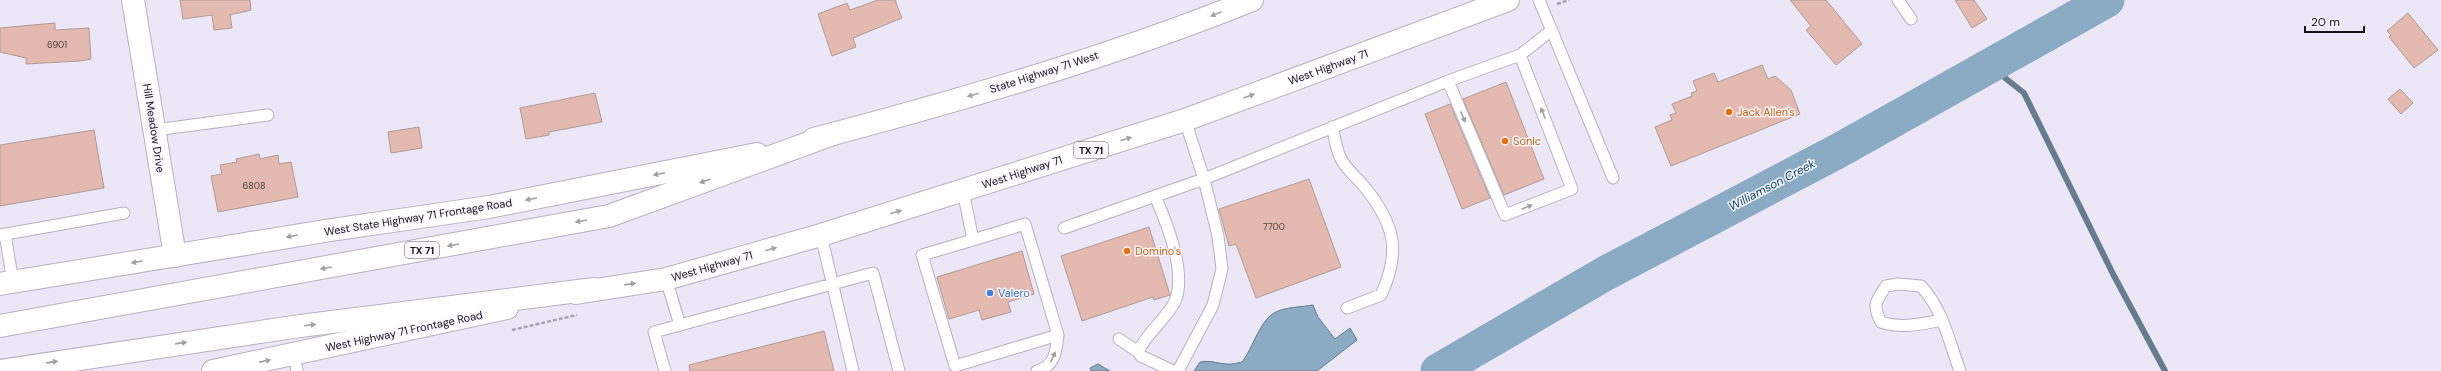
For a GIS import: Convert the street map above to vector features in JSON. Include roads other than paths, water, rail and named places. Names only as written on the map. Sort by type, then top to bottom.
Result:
[{"type":"main road","name":"Hill Meadow Drive","points":[[133,0],[175,256]]},
{"type":"main road","name":"State Highway 71 West","points":[[833,134],[1030,78],[1202,20],[1252,0]]},
{"type":"main road","name":"West Highway 71","points":[[594,289],[666,279],[821,235],[1185,120],[1508,0]]},
{"type":"main road","name":"West State Highway 71 Frontage Road","points":[[7,283],[489,207],[736,159],[833,134]]},
{"type":"main road","name":"TX 71","points":[[0,326],[609,216],[833,134]]},
{"type":"main road","name":"TX 71","points":[[0,371],[300,326],[594,289]]},
{"type":"main road","name":"West Highway 71 Frontage Road","points":[[213,371],[296,363],[594,289]]},
{"type":"lane","points":[[1539,0],[1614,178]]},
{"type":"lane","points":[[1898,0],[1911,19]]},
{"type":"lane","points":[[1064,228],[1204,179],[1448,81],[1520,55],[1552,30]]},
{"type":"lane","points":[[1448,81],[1505,216],[1572,189],[1520,55]]},
{"type":"lane","points":[[155,130],[268,115]]},
{"type":"lane","points":[[1178,371],[1213,305],[1222,269],[1218,236],[1204,179],[1185,120]]},
{"type":"lane","points":[[1332,127],[1340,157],[1383,212],[1391,235],[1394,257],[1390,275],[1381,295],[1347,308]]},
{"type":"lane","points":[[963,190],[973,240]]},
{"type":"lane","points":[[1138,352],[1176,299],[1178,272],[1167,224],[1155,196]]},
{"type":"lane","points":[[7,283],[2,234],[124,213]]},
{"type":"lane","points":[[1037,371],[1046,369],[1054,360],[1058,335],[1025,224],[922,255],[956,369],[1058,335]]},
{"type":"lane","points":[[821,235],[853,371]]},
{"type":"lane","points":[[665,371],[654,332],[873,273],[899,371]]},
{"type":"lane","points":[[666,279],[680,325]]},
{"type":"lane","points":[[1942,320],[1910,326],[1892,325],[1881,322],[1875,310],[1877,299],[1886,286],[1898,284],[1921,286],[1934,300],[1942,320],[1960,371]]},
{"type":"lane","points":[[1119,339],[1142,356],[1173,371]]},
{"type":"water","points":[[1313,305],[1318,317],[1335,339],[1350,328],[1357,340],[1317,371],[1194,371],[1200,362],[1206,361],[1235,364],[1242,362],[1261,327],[1270,316],[1284,309]]},
{"type":"water","points":[[1098,364],[1110,371],[1091,371],[1090,368]]},
{"type":"waterway","name":"Williamson Creek","points":[[1438,371],[1606,273],[1838,151],[2107,0]]},
{"type":"waterway","points":[[1990,66],[2024,93],[2113,274],[2165,371]]},
{"type":"place","name":"Jack Allen's","points":[[1729,112]]},
{"type":"place","name":"Sonic","points":[[1505,141]]},
{"type":"place","name":"Domino's","points":[[1127,251]]},
{"type":"place","name":"Valero","points":[[990,293]]}]
